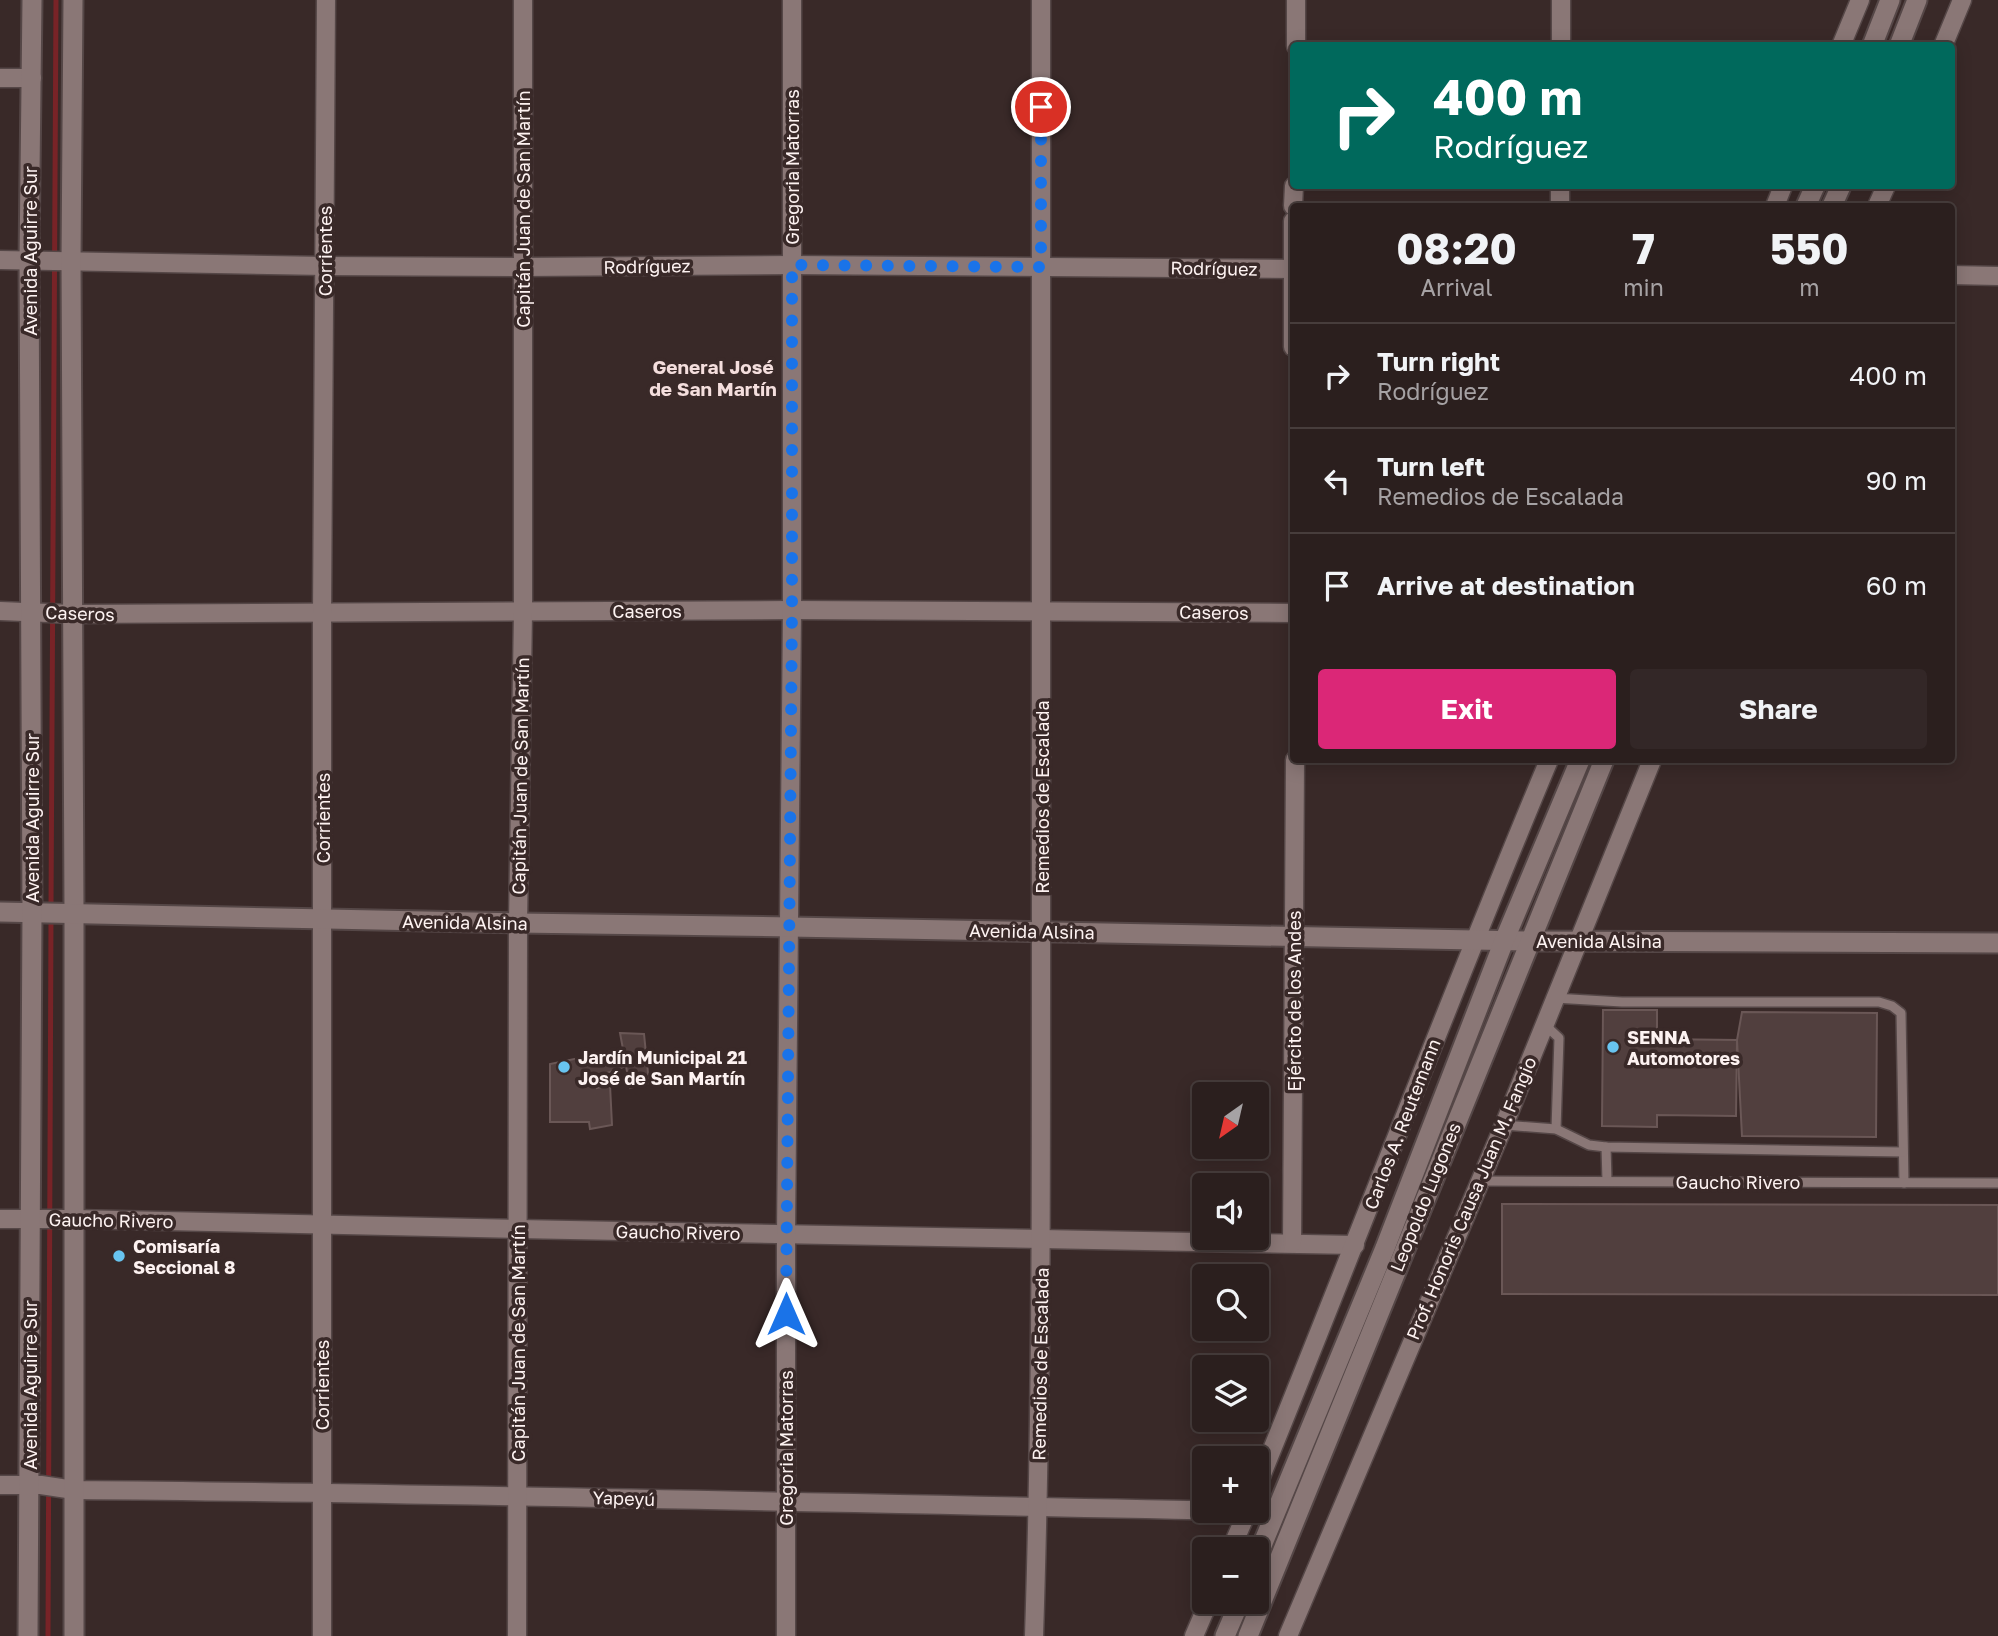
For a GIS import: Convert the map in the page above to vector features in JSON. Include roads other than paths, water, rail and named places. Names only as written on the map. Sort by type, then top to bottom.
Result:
[{"type":"main road","name":"Avenida Aguirre Sur","points":[[33,0],[32,78],[51,260],[72,614],[68,1489],[74,1636]]},
{"type":"main road","name":"Avenida Aguirre Sur","points":[[29,1636],[35,1485],[38,912],[31,611],[51,260],[73,0]]},
{"type":"main road","points":[[1873,42],[1890,0]]},
{"type":"main road","points":[[1901,42],[1917,0]]},
{"type":"main road","name":"Leopoldo Lugones","points":[[1266,1537],[1385,1248],[1504,941],[1579,763]]},
{"type":"main road","name":"Leopoldo Lugones","points":[[1248,1636],[1603,763]]},
{"type":"main road","points":[[0,912],[38,912]]},
{"type":"main road","name":"Avenida Alsina","points":[[38,912],[323,920],[1504,941],[1998,943]]},
{"type":"main road","points":[[1225,1636],[1234,1614]]},
{"type":"street","name":"Corrientes","points":[[322,1636],[322,614],[326,0]]},
{"type":"street","name":"Capitán Juan de San Martín","points":[[517,1636],[518,923],[523,612],[523,0]]},
{"type":"street","name":"Gregoria Matorras","points":[[786,1636],[786,1234],[792,610],[792,0]]},
{"type":"street","name":"Remedios de Escalada","points":[[1034,1636],[1041,1238],[1041,0]]},
{"type":"street","points":[[1296,0],[1296,42]]},
{"type":"street","points":[[1561,0],[1561,42]]},
{"type":"street","points":[[1843,42],[1860,0]]},
{"type":"street","points":[[1945,42],[1962,0]]},
{"type":"street","points":[[0,78],[32,78]]},
{"type":"street","name":"Rodríguez","points":[[0,260],[325,266],[792,265],[1290,270]]},
{"type":"street","points":[[1955,275],[1998,276]]},
{"type":"street","name":"Caseros","points":[[0,611],[72,614],[792,610],[1290,613]]},
{"type":"street","name":"Ejército de los Andes","points":[[1292,1243],[1295,763]]},
{"type":"street","name":"Carlos A. Reutemann","points":[[1269,1457],[1474,940],[1548,763]]},
{"type":"street","name":"Prof. Honoris Causa Juan M. Fangio","points":[[1288,1636],[1504,1125],[1651,763]]},
{"type":"street","name":"Gaucho Rivero","points":[[0,1219],[1355,1245]]},
{"type":"street","name":"Yapeyú","points":[[0,1485],[68,1489],[518,1495],[1192,1510]]},
{"type":"street","points":[[1194,1636],[1203,1614]]},
{"type":"lane","points":[[1554,998],[1622,1002],[1879,1002],[1892,1006],[1901,1013],[1904,1183]]},
{"type":"lane","points":[[1544,1024],[1559,1038],[1556,1129]]},
{"type":"lane","points":[[1504,1125],[1556,1129],[1589,1145],[1606,1147],[1903,1152]]},
{"type":"lane","points":[[1606,1147],[1607,1181]]},
{"type":"lane","name":"Gaucho Rivero","points":[[1479,1181],[1998,1183]]},
{"type":"waterway","points":[[51,908],[56,0]]},
{"type":"waterway","points":[[48,1636],[51,918]]},
{"type":"place","name":"SENNA Automotores","points":[[1613,1047]]},
{"type":"place","name":"Jardín Municipal 21 José de San Martín","points":[[564,1067]]},
{"type":"place","name":"Comisaría Seccional 8","points":[[119,1256]]},
{"type":"district","name":"General José de San Martín","points":[[713,377]]}]
